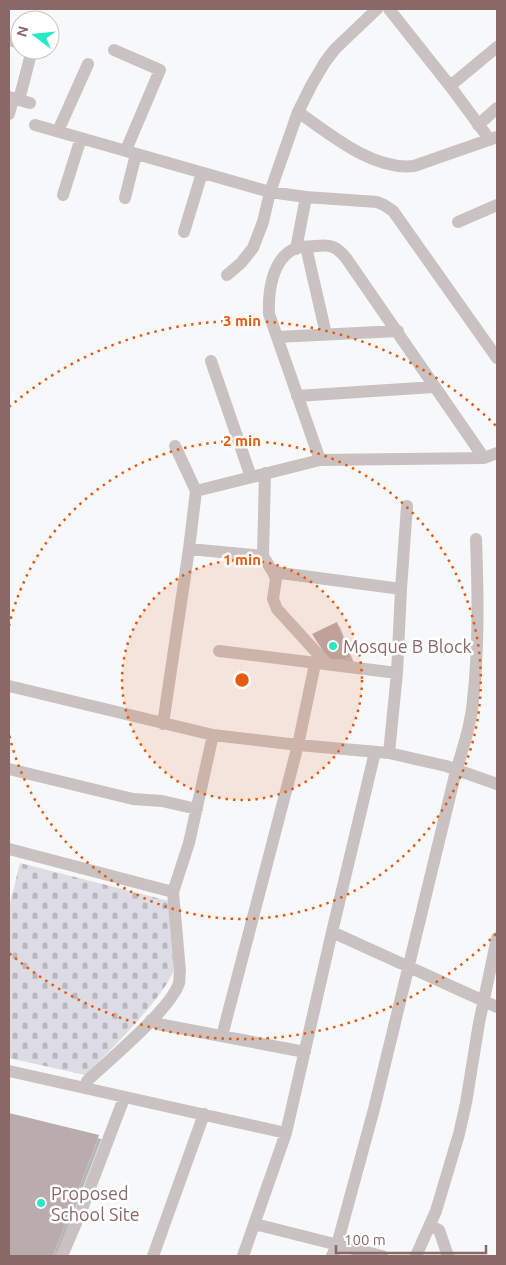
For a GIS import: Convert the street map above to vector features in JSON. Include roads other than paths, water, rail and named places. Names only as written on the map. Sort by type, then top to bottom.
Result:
[{"type":"street","points":[[227,275],[241,263],[253,248],[298,112],[325,62],[376,9]]},
{"type":"street","points":[[389,9],[450,86],[478,125],[494,138]]},
{"type":"street","points":[[450,86],[497,47]]},
{"type":"street","points":[[114,50],[160,70],[131,152],[125,198]]},
{"type":"street","points":[[9,114],[18,100],[29,60]]},
{"type":"street","points":[[58,132],[88,64]]},
{"type":"street","points":[[478,125],[497,108]]},
{"type":"street","points":[[298,112],[361,155],[403,168],[414,166],[494,138]]},
{"type":"street","points":[[34,125],[270,192],[306,197],[377,202],[384,205],[392,211],[497,358]]},
{"type":"street","points":[[64,195],[81,138]]},
{"type":"street","points":[[184,232],[202,173]]},
{"type":"street","points":[[306,197],[301,248],[326,334]]},
{"type":"street","points":[[458,222],[497,205]]},
{"type":"street","points":[[320,460],[269,314],[268,296],[281,262],[301,248],[322,245],[339,249],[398,330],[434,387],[484,458]]},
{"type":"street","points":[[277,337],[398,330]]},
{"type":"street","points":[[211,361],[251,477]]},
{"type":"street","points":[[298,396],[434,387]]},
{"type":"street","points":[[163,724],[196,491],[175,446]]},
{"type":"street","points":[[196,491],[320,460],[484,458],[497,453]]},
{"type":"street","points":[[265,473],[263,556],[276,579],[273,599],[275,607],[321,664]]},
{"type":"street","points":[[388,753],[396,673],[407,506]]},
{"type":"street","points":[[334,1251],[374,1108],[456,771],[464,746],[474,692],[478,599],[476,539]]},
{"type":"street","points":[[189,549],[263,556]]},
{"type":"street","points":[[273,572],[401,589]]},
{"type":"street","points":[[219,651],[396,673]]},
{"type":"street","points":[[222,1036],[321,664]]},
{"type":"street","points":[[9,686],[214,735],[388,753],[446,766],[497,784]]},
{"type":"street","points":[[85,1088],[87,1081],[164,1006],[179,982],[180,971],[173,892],[182,867],[214,735]]},
{"type":"street","points":[[243,1256],[286,1133],[375,752]]},
{"type":"street","points":[[9,769],[133,799],[162,801],[197,809]]},
{"type":"street","points":[[9,849],[173,892]]},
{"type":"street","points":[[332,932],[497,1007]]},
{"type":"street","points":[[416,1256],[436,1211],[459,1134],[483,1000],[497,938]]},
{"type":"street","points":[[151,1020],[158,1024],[305,1052]]},
{"type":"street","points":[[9,1071],[286,1133]]},
{"type":"street","points":[[62,1256],[124,1098]]},
{"type":"street","points":[[153,1256],[204,1114]]},
{"type":"street","points":[[255,1224],[334,1251],[382,1256]]},
{"type":"street","points":[[430,1226],[439,1230],[448,1256]]},
{"type":"place","name":"Mosque B Block","points":[[333,646]]},
{"type":"place","name":"Proposed School Site","points":[[41,1203]]}]
